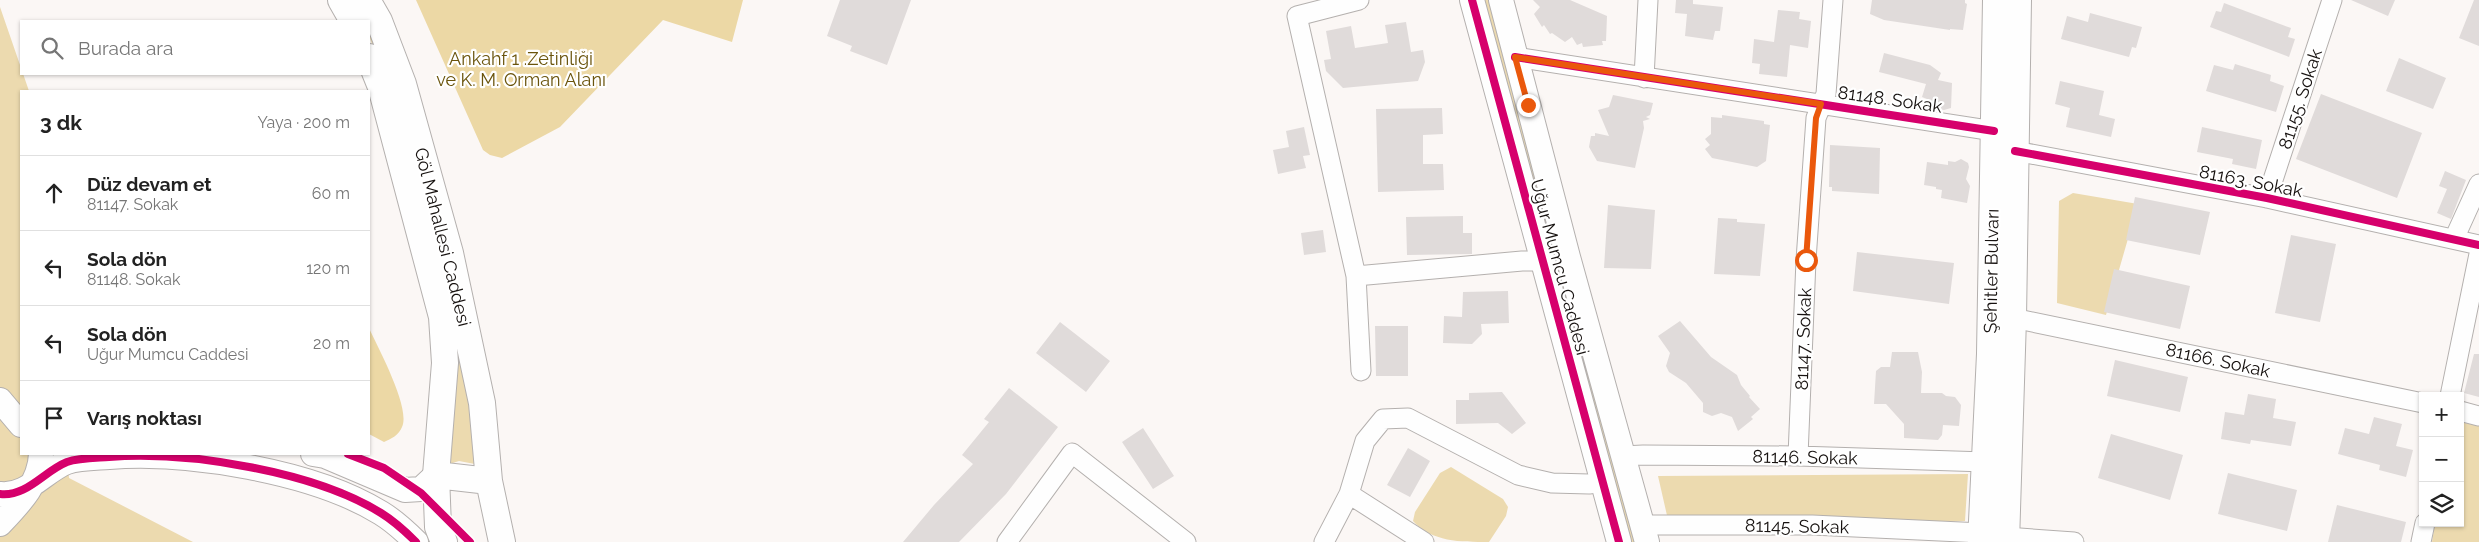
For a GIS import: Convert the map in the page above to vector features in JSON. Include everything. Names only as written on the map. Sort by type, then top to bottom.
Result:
[{"type":"main road","points":[[341,0],[352,20]]},
{"type":"main road","name":"Göl Mahallesi Caddesi","points":[[367,0],[379,21],[403,84],[450,253],[482,403],[489,481],[502,542]]},
{"type":"main road","name":"Şehitler Bulvarı","points":[[1994,538],[1986,462],[1996,0]]},
{"type":"main road","name":"Şehitler Bulvarı","points":[[1994,538],[2012,318],[2018,0]]},
{"type":"main road","name":"Göl Mahallesi Caddesi","points":[[370,60],[381,87],[442,317],[445,363],[436,475],[438,527],[444,542]]},
{"type":"main road","points":[[436,475],[489,481]]},
{"type":"street","points":[[1358,0],[1298,16],[1356,276],[1361,371]]},
{"type":"street","name":"Uğur Mumcu Caddesi","points":[[1472,0],[1619,542]]},
{"type":"street","name":"Uğur Mumcu Caddesi","points":[[1501,0],[1644,533]]},
{"type":"street","points":[[1644,78],[1648,0]]},
{"type":"street","name":"81147. Sokak","points":[[1798,456],[1808,232],[1816,118],[1826,94],[1832,0]]},
{"type":"street","name":"81155. Sokak","points":[[2267,198],[2332,0]]},
{"type":"street","name":"81148. Sokak","points":[[1515,57],[1994,131]]},
{"type":"street","name":"81163. Sokak","points":[[2015,152],[2267,198],[2479,245]]},
{"type":"street","points":[[2454,239],[2479,184]]},
{"type":"street","points":[[2451,392],[2479,254]]},
{"type":"street","points":[[1356,276],[1522,261],[1543,261]]},
{"type":"street","name":"81166. Sokak","points":[[2012,318],[2419,402]]},
{"type":"street","points":[[0,386],[17,420]]},
{"type":"street","points":[[0,400],[17,420]]},
{"type":"street","points":[[2464,412],[2479,416]]},
{"type":"street","points":[[1324,542],[1348,494],[1364,442],[1383,418],[1408,418],[1518,475],[1552,483],[1589,484],[1604,482]]},
{"type":"street","points":[[1007,542],[1072,453],[1186,542]]},
{"type":"street","name":"81146. Sokak","points":[[1623,456],[1643,454],[1798,456],[1986,462]]},
{"type":"street","points":[[2,522],[35,482],[39,472],[41,455]]},
{"type":"street","points":[[319,455],[405,490],[421,489],[436,475]]},
{"type":"street","points":[[0,494],[19,492],[67,462],[98,458],[167,456],[230,464],[300,479],[353,498],[382,513],[416,542]]},
{"type":"street","points":[[1348,494],[1424,542]]},
{"type":"street","name":"81145. Sokak","points":[[1644,533],[1812,525],[2074,542]]},
{"type":"street","points":[[2421,542],[2424,527]]},
{"type":"shaded area","points":[[1482,0],[1489,0],[1635,542],[1630,542],[1575,333]]},
{"type":"shaded area","points":[[0,7],[20,65],[20,75],[23,75],[29,90],[20,90],[20,455],[67,455],[69,478],[193,542],[0,542]]},
{"type":"shaded area","points":[[370,26],[401,108],[442,255],[470,382],[480,465],[459,461],[440,467],[452,377],[450,315],[396,109],[370,39]]},
{"type":"shaded area","points":[[2073,193],[2138,204],[2106,315],[2057,303],[2059,201]]},
{"type":"shaded area","points":[[2464,423],[2479,426],[2479,542],[2432,542],[2434,527],[2464,527]]},
{"type":"shaded area","points":[[1451,467],[1503,499],[1508,507],[1506,516],[1489,542],[1457,541],[1438,537],[1421,528],[1413,521],[1415,512],[1440,473]]},
{"type":"shaded area","points":[[1968,474],[1965,521],[1671,533],[1658,476]]},
{"type":"green space","name":"Ankahf 1 .Zetinliği ve K. M. Orman Alanı","points":[[416,0],[743,0],[732,42],[663,20],[560,127],[502,158],[490,155],[483,150]]},
{"type":"green space","points":[[370,330],[398,393],[404,418],[399,432],[384,442],[370,435]]},
{"type":"building","points":[[840,0],[911,0],[887,65],[850,51],[852,46],[827,36]]},
{"type":"building","points":[[1533,0],[1570,0],[1607,16],[1606,41],[1602,41],[1603,45],[1583,47],[1582,43],[1577,45],[1572,37],[1565,42],[1552,33],[1550,34],[1544,25],[1542,27],[1534,14],[1540,7]]},
{"type":"building","points":[[1676,0],[1693,0],[1693,4],[1723,7],[1720,31],[1715,31],[1713,40],[1685,36],[1687,14],[1675,13]]},
{"type":"building","points":[[1872,0],[1965,0],[1967,4],[1963,30],[1950,30],[1884,20],[1870,14]]},
{"type":"building","points":[[2351,0],[2395,0],[2388,16]]},
{"type":"building","points":[[2474,0],[2479,0],[2479,46],[2459,38]]},
{"type":"building","points":[[2224,3],[2291,28],[2288,37],[2295,39],[2289,57],[2210,27],[2216,11],[2221,12]]},
{"type":"building","points":[[1778,10],[1800,12],[1799,19],[1811,21],[1808,48],[1790,45],[1787,77],[1759,74],[1760,64],[1752,63],[1754,39],[1774,42]]},
{"type":"building","points":[[2090,13],[2142,27],[2136,48],[2132,47],[2129,57],[2061,39],[2067,16],[2088,22]]},
{"type":"building","points":[[1406,22],[1411,52],[1423,50],[1425,62],[1418,81],[1343,88],[1326,71],[1324,60],[1331,59],[1326,31],[1351,26],[1355,48],[1388,43],[1385,25]]},
{"type":"building","points":[[1884,53],[1930,65],[1941,73],[1938,80],[1952,83],[1951,108],[1944,110],[1926,106],[1927,99],[1922,97],[1926,84],[1879,72]]},
{"type":"building","points":[[2399,58],[2446,78],[2433,109],[2386,91]]},
{"type":"building","points":[[2235,64],[2271,75],[2270,81],[2284,86],[2276,112],[2206,91],[2214,65],[2233,70]]},
{"type":"building","points":[[2060,81],[2104,91],[2099,115],[2115,119],[2111,137],[2066,127],[2070,108],[2055,104]]},
{"type":"building","points":[[2321,94],[2422,133],[2397,198],[2296,159]]},
{"type":"building","points":[[1613,95],[1653,103],[1650,115],[1646,117],[1650,119],[1643,121],[1644,128],[1635,168],[1597,161],[1589,147],[1591,136],[1595,136],[1595,133],[1609,136],[1598,110],[1609,107]]},
{"type":"building","points":[[1442,108],[1443,134],[1423,135],[1423,164],[1443,164],[1444,190],[1378,192],[1376,109]]},
{"type":"building","points":[[1722,115],[1764,121],[1764,124],[1770,125],[1766,161],[1757,167],[1712,158],[1705,149],[1710,145],[1705,139],[1711,134],[1711,117],[1722,118]]},
{"type":"building","points":[[1304,127],[1310,155],[1303,156],[1306,168],[1278,174],[1273,150],[1289,147],[1286,131]]},
{"type":"building","points":[[2202,127],[2262,140],[2256,169],[2232,164],[2233,159],[2197,152]]},
{"type":"building","points":[[1830,145],[1880,148],[1879,194],[1832,191],[1832,187],[1829,187]]},
{"type":"building","points":[[1961,159],[1968,163],[1969,167],[1966,179],[1970,186],[1967,203],[1941,198],[1942,190],[1924,185],[1927,162],[1948,165],[1948,161],[1955,162]]},
{"type":"building","points":[[2445,171],[2466,180],[2451,219],[2437,213],[2447,189],[2439,186]]},
{"type":"building","points":[[2135,197],[2210,212],[2200,255],[2126,240]]},
{"type":"building","points":[[1608,205],[1655,210],[1651,269],[1604,268]]},
{"type":"building","points":[[1463,216],[1463,233],[1472,233],[1472,254],[1407,255],[1406,217]]},
{"type":"building","points":[[1718,218],[1737,219],[1737,222],[1765,224],[1760,276],[1714,274]]},
{"type":"building","points":[[1323,230],[1326,252],[1304,255],[1301,233]]},
{"type":"building","points":[[2291,235],[2336,244],[2320,322],[2275,313]]},
{"type":"building","points":[[1857,252],[1954,263],[1949,304],[1853,291]]},
{"type":"building","points":[[2114,269],[2190,286],[2180,329],[2104,312]]},
{"type":"building","points":[[1508,291],[1509,323],[1481,324],[1482,334],[1472,344],[1443,343],[1444,316],[1462,317],[1463,292]]},
{"type":"building","points":[[1680,321],[1711,357],[1737,375],[1749,397],[1760,409],[1751,417],[1753,419],[1738,431],[1732,417],[1721,413],[1712,416],[1703,412],[1703,403],[1686,383],[1669,372],[1666,366],[1670,353],[1658,336]]},
{"type":"building","points":[[1060,322],[1110,361],[1086,392],[1036,353]]},
{"type":"building","points":[[1375,326],[1408,326],[1408,376],[1376,376]]},
{"type":"building","points":[[1892,352],[1918,352],[1922,372],[1921,393],[1942,393],[1946,396],[1955,397],[1961,405],[1959,426],[1943,425],[1942,435],[1938,440],[1904,438],[1904,424],[1886,404],[1874,404],[1876,371],[1881,367],[1890,367]]},
{"type":"building","points":[[2474,354],[2479,354],[2479,397],[2464,393]]},
{"type":"building","points":[[2115,360],[2188,377],[2180,412],[2107,396]]},
{"type":"building","points":[[1009,388],[1058,427],[1006,494],[959,542],[903,542],[934,505],[973,464],[962,455],[989,422],[984,419]]},
{"type":"building","points":[[1502,392],[1526,423],[1512,434],[1498,423],[1456,424],[1456,400],[1469,400],[1469,393]]},
{"type":"building","points":[[2248,394],[2276,399],[2273,418],[2296,422],[2291,446],[2251,440],[2250,444],[2221,439],[2225,412],[2244,415]]},
{"type":"building","points":[[2374,417],[2402,424],[2396,446],[2413,450],[2406,477],[2379,470],[2380,465],[2338,454],[2345,428],[2369,434]]},
{"type":"building","points":[[1143,428],[1174,476],[1153,489],[1122,442]]},
{"type":"building","points":[[2111,434],[2183,455],[2170,500],[2098,478]]},
{"type":"building","points":[[1408,448],[1430,461],[1410,497],[1387,485]]},
{"type":"building","points":[[2228,473],[2297,490],[2287,531],[2218,514]]},
{"type":"building","points":[[2337,505],[2406,522],[2401,542],[2328,542]]},
{"type":"cycle path","points":[[1472,0],[1619,542]]},
{"type":"cycle path","points":[[1515,57],[1994,131]]},
{"type":"cycle path","points":[[2015,151],[2267,198],[2479,245]]},
{"type":"cycle path","points":[[351,455],[384,468],[421,493],[470,542]]},
{"type":"cycle path","points":[[0,494],[19,492],[67,462],[88,458],[141,456],[212,461],[286,475],[353,498],[386,516],[416,542]]},
{"type":"route","points":[[1528,105],[1515,57],[1635,77],[1821,104],[1816,118],[1806,260]]}]
